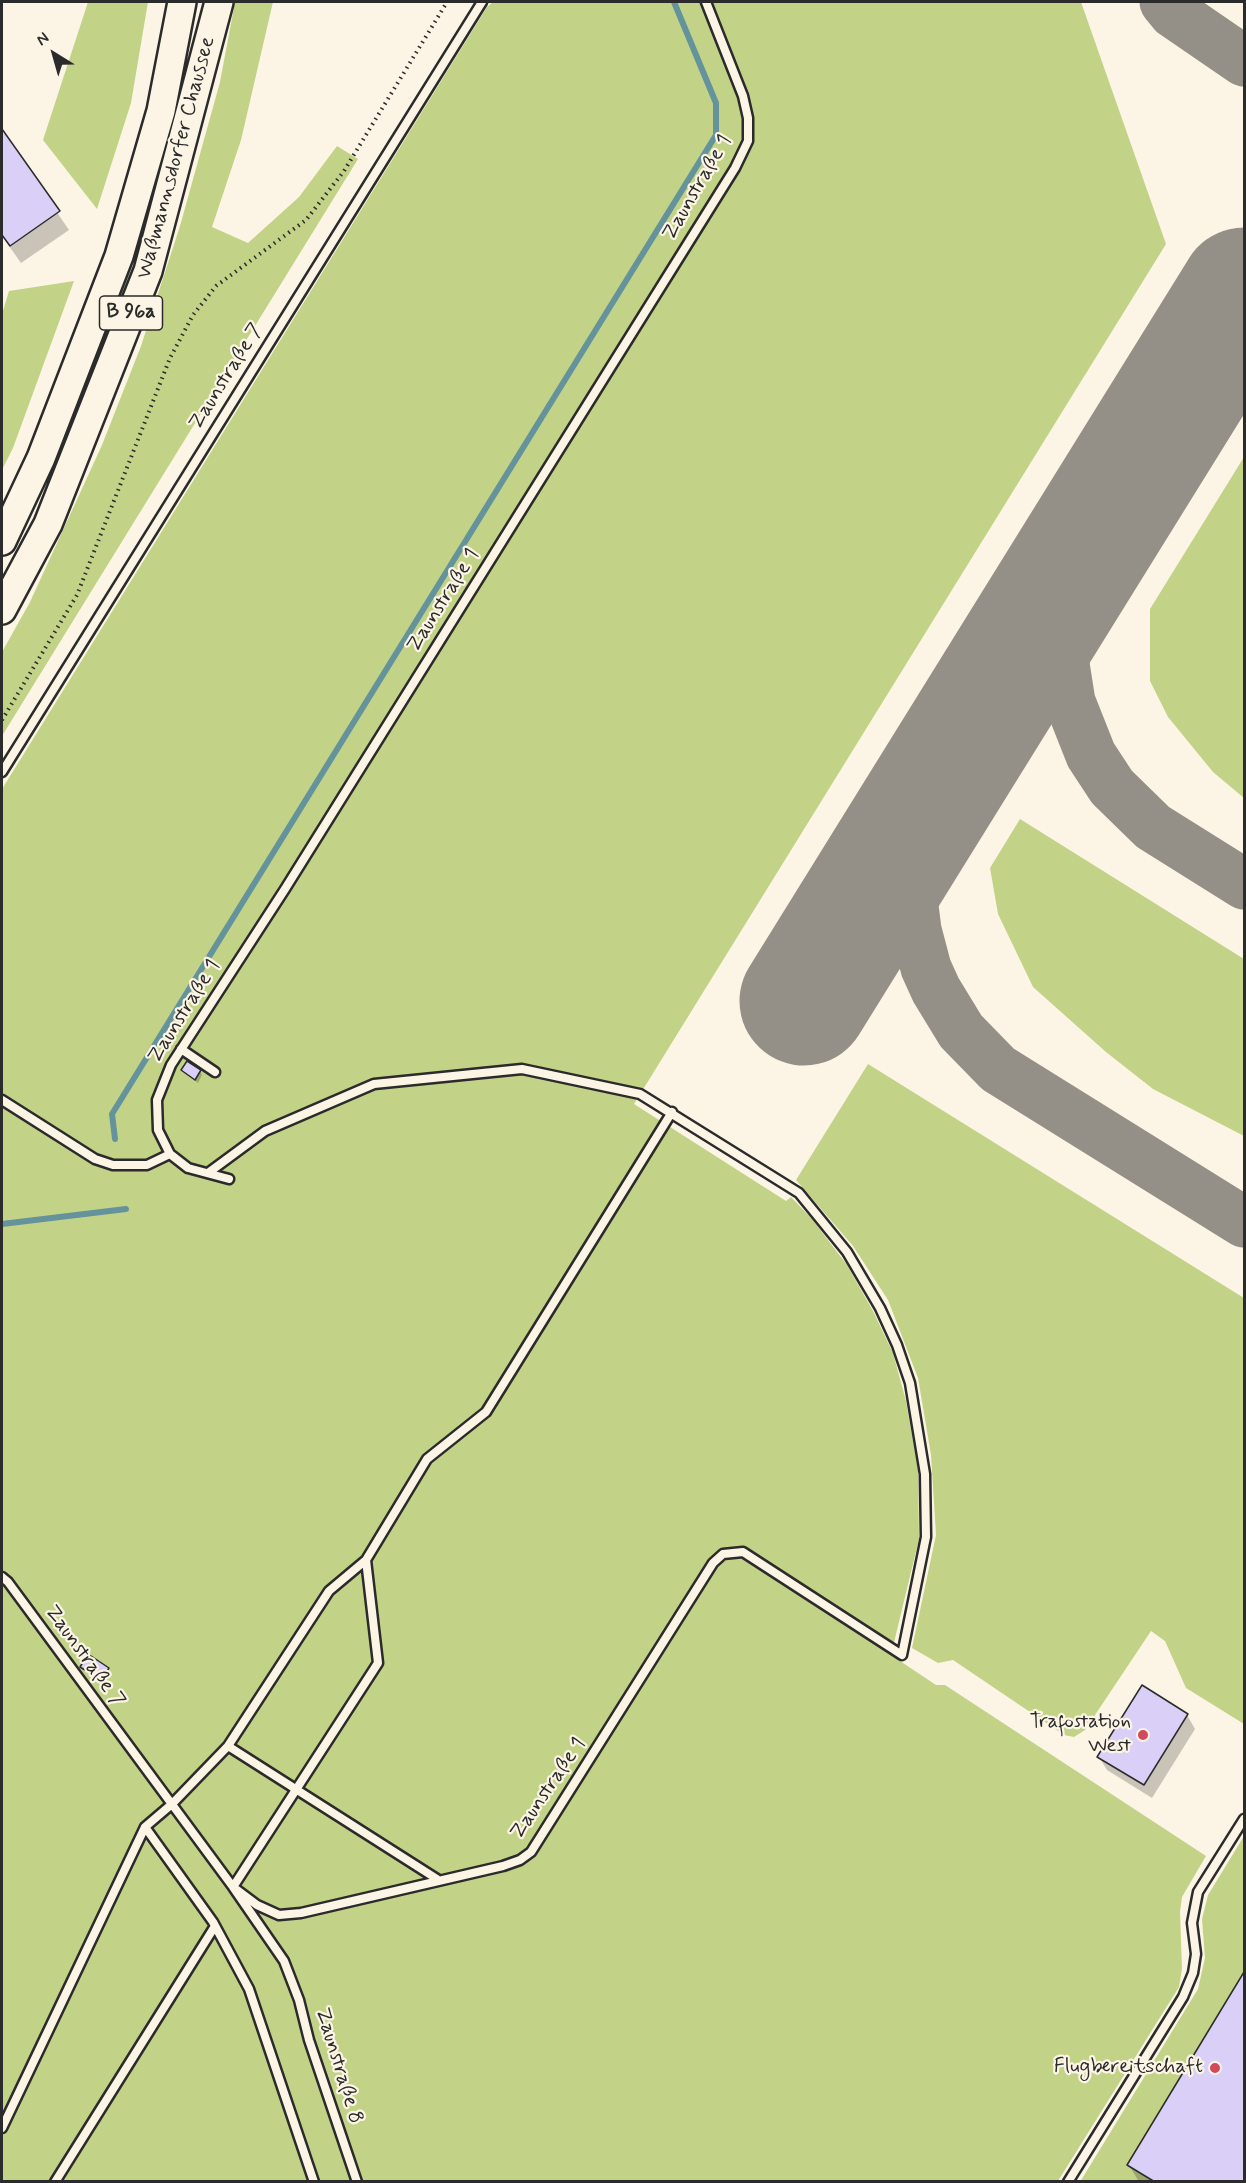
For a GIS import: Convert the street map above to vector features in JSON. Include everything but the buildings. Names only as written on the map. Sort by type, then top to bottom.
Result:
[{"type":"main road","name":"Waßmannsdorfer Chaussee","points":[[2,541],[41,458],[119,256],[161,111],[182,2]]},
{"type":"main road","name":"Waßmannsdorfer Chaussee","points":[[2,610],[48,524],[148,271],[219,2]]},
{"type":"lane","name":"Zaunstraße 7","points":[[2,772],[482,2]]},
{"type":"lane","name":"Zaunstraße 1","points":[[170,1154],[158,1130],[157,1100],[171,1065],[285,889],[735,168],[748,141],[748,118],[743,96],[706,2]]},
{"type":"lane","points":[[181,1049],[215,1072]]},
{"type":"lane","points":[[2,2128],[145,1827],[172,1804],[228,1746],[329,1591],[366,1560],[427,1459],[486,1412],[672,1112],[640,1094],[522,1069],[374,1084],[265,1131],[208,1173]]},
{"type":"lane","points":[[2,1100],[95,1159],[113,1165],[147,1164],[170,1154],[189,1168],[229,1179]]},
{"type":"lane","name":"Zaunstraße 1","points":[[136,1759],[233,1887],[257,1905],[279,1915],[301,1913],[436,1879],[503,1866],[520,1860],[531,1852],[713,1563],[723,1554],[743,1552],[902,1655],[926,1537],[924,1464],[910,1383],[897,1345],[880,1308],[847,1252],[799,1193],[672,1112]]},
{"type":"lane","points":[[233,1887],[378,1663],[366,1560]]},
{"type":"lane","name":"Zaunstraße 7","points":[[2,1577],[8,1582],[136,1759]]},
{"type":"lane","points":[[228,1746],[436,1879]]},
{"type":"lane","points":[[1068,2181],[1183,1996],[1193,1973],[1196,1954],[1192,1923],[1198,1892],[1245,1820]]},
{"type":"lane","points":[[145,1827],[215,1926],[249,1989],[314,2181]]},
{"type":"lane","name":"Zaunstraße 8","points":[[233,1887],[284,1961],[299,2000],[309,2040],[357,2181]]},
{"type":"lane","points":[[55,2181],[215,1926]]},
{"type":"path","points":[[2,720],[77,595],[170,358],[193,315],[216,286],[306,220],[344,171],[447,2]]},
{"type":"green space","points":[[88,2],[148,2],[131,103],[97,209],[43,140]]},
{"type":"green space","points":[[235,2],[273,2],[241,140],[212,227],[248,243],[299,197],[337,146],[358,159],[2,736],[2,652],[30,602],[102,445],[141,346],[180,226],[220,82]]},
{"type":"green space","points":[[493,2],[1081,2],[1166,244],[634,1104],[786,1201],[791,1197],[812,1219],[847,1265],[893,1353],[906,1401],[918,1469],[919,1539],[891,1655],[936,1685],[945,1685],[1206,1856],[1182,1897],[1180,1912],[1182,1969],[1179,1987],[1058,2181],[2,2181],[2,789],[487,7]]},
{"type":"green space","points":[[74,281],[13,448],[2,470],[2,314],[9,291]]},
{"type":"green space","points":[[1244,457],[1244,798],[1213,772],[1168,717],[1150,681],[1150,609]]},
{"type":"green space","points":[[1020,819],[1244,959],[1244,1136],[1153,1089],[1106,1052],[1033,987],[998,914],[990,868]]},
{"type":"green space","points":[[868,1064],[1244,1298],[1244,1724],[1186,1688],[1165,1641],[1151,1631],[1085,1730],[1074,1737],[1064,1735],[953,1660],[938,1663],[912,1648],[936,1535],[931,1455],[918,1378],[888,1300],[853,1246],[796,1180]]},
{"type":"green space","points":[[1244,1836],[1244,2181],[1080,2182],[1198,1989],[1205,1958],[1202,1919],[1208,1895]]},
{"type":"waterway","points":[[115,1139],[112,1114],[716,135],[716,103],[674,2]]},
{"type":"waterway","points":[[2,1224],[126,1209]]},
{"type":"taxiway","points":[[1165,2],[1174,13],[1244,61]]},
{"type":"taxiway","points":[[1085,549],[1075,572],[1069,595],[1063,629],[1064,664],[1070,702],[1091,755],[1112,787],[1153,827],[1244,884]]},
{"type":"taxiway","points":[[935,790],[923,817],[916,846],[913,906],[916,930],[926,968],[936,990],[961,1031],[998,1069],[1244,1222]]},
{"type":"runway","points":[[804,1001],[1244,292]]},
{"type":"place","name":"Trafostation West","points":[[1143,1735]]},
{"type":"place","name":"Flugbereitschaft","points":[[1215,2068]]}]
